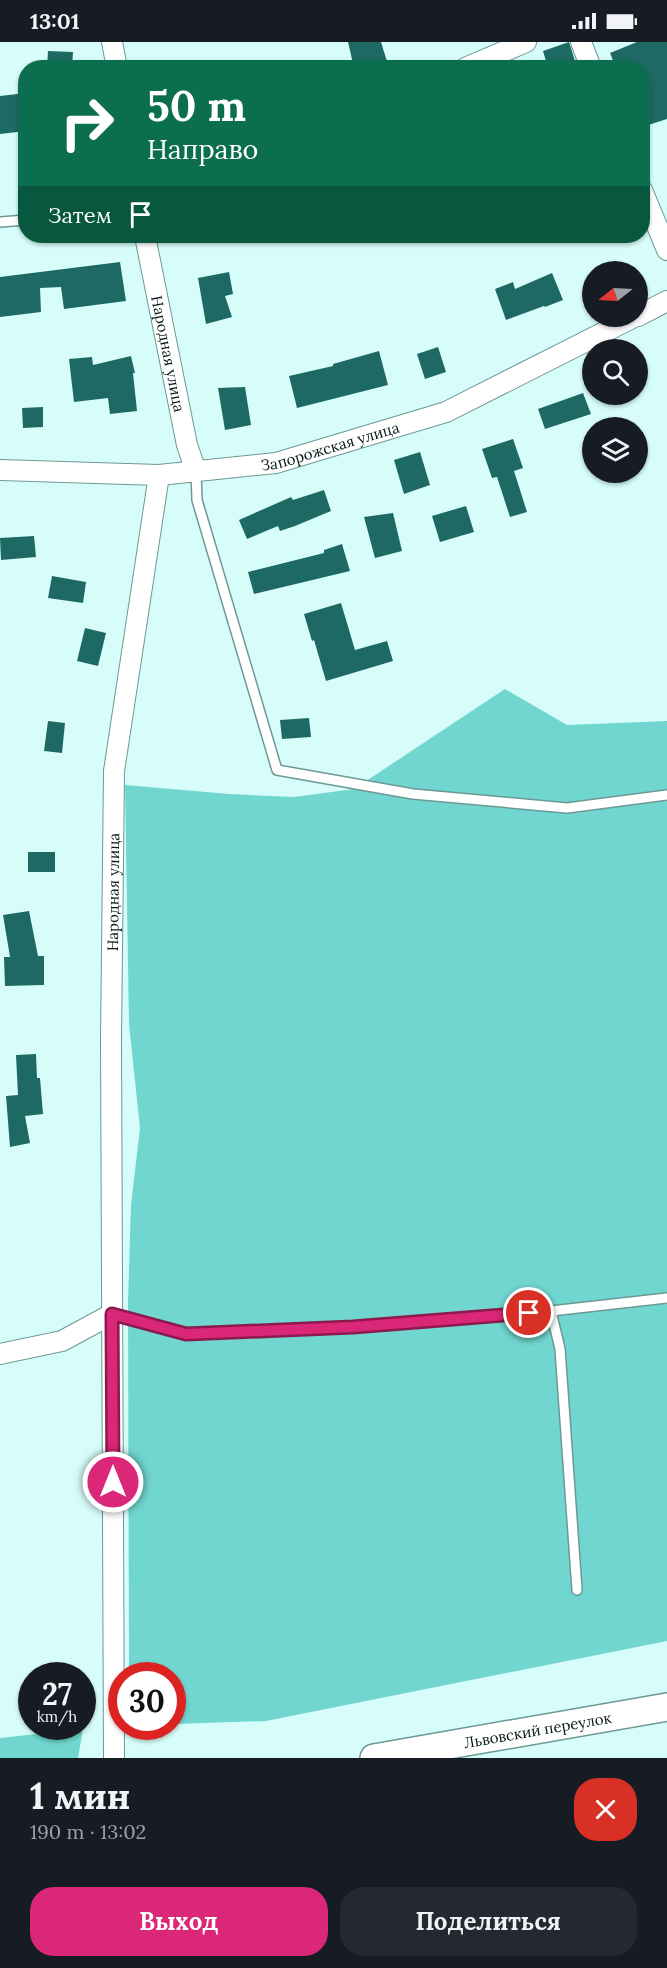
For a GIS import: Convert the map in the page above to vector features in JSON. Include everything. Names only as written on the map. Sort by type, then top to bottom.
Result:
[{"type":"main road","name":"Львовский переулок","points":[[374,1758],[465,1746],[667,1707]]},
{"type":"street","points":[[112,42],[115,60]]},
{"type":"street","points":[[484,60],[526,42]]},
{"type":"street","points":[[580,42],[588,60]]},
{"type":"street","points":[[650,209],[667,250]]},
{"type":"street","name":"Народная улица","points":[[146,243],[187,445],[195,471]]},
{"type":"street","name":"Запорожская улица","points":[[648,310],[667,301]]},
{"type":"street","name":"Запорожская улица","points":[[0,470],[159,475],[276,463],[446,412],[615,327]]},
{"type":"street","name":"Народная улица","points":[[114,1758],[111,1040],[114,771],[159,475]]},
{"type":"street","points":[[0,1354],[62,1341],[112,1314]]},
{"type":"lane","points":[[0,222],[18,221]]},
{"type":"lane","points":[[195,471],[197,500],[277,770],[413,794],[567,808],[667,795]]},
{"type":"lane","points":[[112,1314],[186,1334],[353,1327],[551,1311],[667,1298]]},
{"type":"lane","points":[[551,1311],[560,1349],[578,1590]]},
{"type":"shaded area","points":[[505,689],[567,725],[667,721],[667,1641],[266,1721],[186,1724],[186,1662],[129,1662],[128,1302],[131,1205],[140,1128],[129,1024],[125,785],[294,797],[354,789]]},
{"type":"shaded area","points":[[18,1736],[18,1740],[81,1740],[78,1758],[0,1758],[0,1738]]},
{"type":"building","points":[[348,42],[381,42],[387,60],[352,60]]},
{"type":"building","points":[[569,42],[575,60],[546,60],[543,51]]},
{"type":"building","points":[[637,42],[667,42],[667,119],[650,124],[650,60],[613,60],[610,53]]},
{"type":"building","points":[[48,51],[73,52],[72,60],[47,60]]},
{"type":"building","points":[[18,94],[18,132],[0,134],[0,96]]},
{"type":"building","points":[[120,262],[126,301],[64,309],[61,287],[40,288],[41,312],[0,317],[0,277]]},
{"type":"building","points":[[229,272],[233,294],[225,296],[232,317],[206,324],[198,278]]},
{"type":"building","points":[[552,273],[563,300],[506,320],[495,289],[513,282],[515,289]]},
{"type":"building","points":[[438,347],[446,372],[425,379],[417,354]]},
{"type":"building","points":[[379,351],[388,385],[297,408],[289,376],[333,366],[333,364]]},
{"type":"building","points":[[131,356],[135,373],[133,373],[137,411],[110,414],[108,398],[74,402],[69,359],[92,357],[93,365]]},
{"type":"building","points":[[245,387],[251,425],[225,430],[218,388]]},
{"type":"building","points":[[582,393],[582,405],[588,405],[591,414],[545,429],[538,409]]},
{"type":"building","points":[[43,407],[43,427],[23,428],[22,408]]},
{"type":"building","points":[[513,439],[523,468],[514,471],[527,512],[510,517],[497,477],[492,478],[482,449]]},
{"type":"building","points":[[420,452],[430,485],[404,494],[394,460]]},
{"type":"building","points":[[324,490],[331,511],[280,531],[278,526],[247,539],[239,520],[291,497],[293,500]]},
{"type":"building","points":[[466,506],[474,532],[440,542],[432,516]]},
{"type":"building","points":[[393,513],[402,551],[375,558],[364,517]]},
{"type":"building","points":[[34,536],[36,557],[1,560],[0,538]]},
{"type":"building","points":[[342,544],[350,571],[254,594],[248,572],[324,553],[324,550]]},
{"type":"building","points":[[52,576],[86,582],[83,603],[48,598]]},
{"type":"building","points":[[341,603],[355,650],[387,641],[393,661],[326,681],[304,614]]},
{"type":"building","points":[[85,628],[106,633],[98,666],[77,661]]},
{"type":"building","points":[[309,718],[311,737],[282,739],[280,720]]},
{"type":"building","points":[[48,721],[65,723],[62,753],[44,751]]},
{"type":"building","points":[[28,852],[55,852],[55,872],[28,872]]},
{"type":"building","points":[[29,911],[38,956],[44,956],[44,985],[5,986],[4,957],[10,957],[3,915]]},
{"type":"building","points":[[36,1054],[43,1114],[25,1116],[30,1143],[10,1147],[6,1096],[18,1095],[16,1055]]},
{"type":"route","points":[[113,1482],[112,1314],[186,1334],[353,1327],[529,1313]]}]
